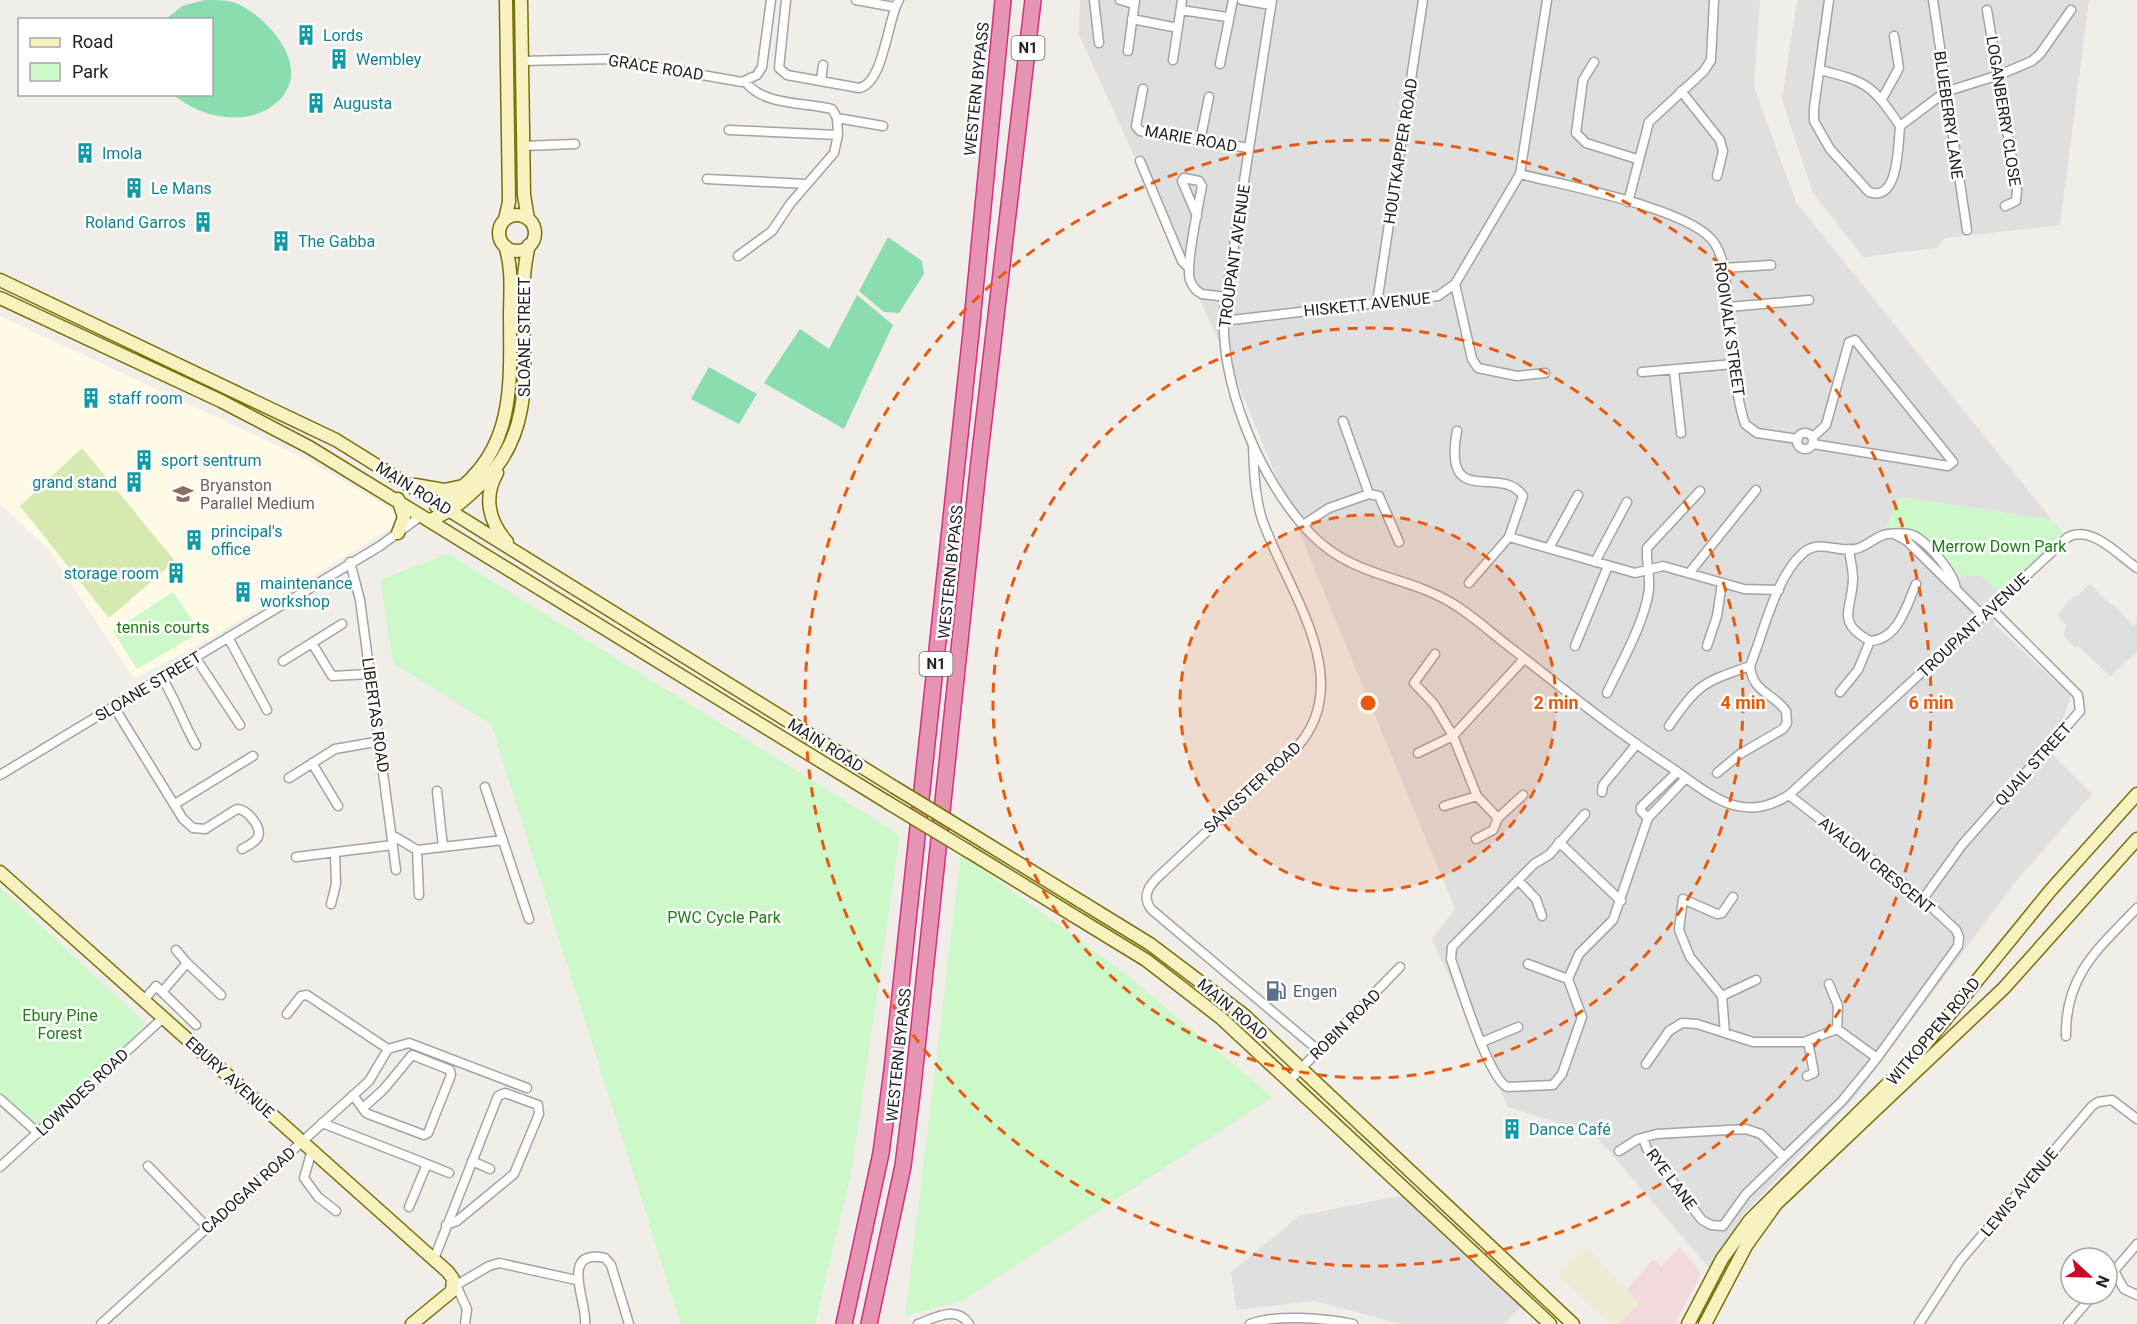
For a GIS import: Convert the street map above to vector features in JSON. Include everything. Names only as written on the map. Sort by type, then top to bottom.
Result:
[{"type":"highway","name":"WESTERN BYPASS","points":[[844,1324],[879,1164],[892,1070],[971,332],[1003,0]]},
{"type":"highway","name":"WESTERN BYPASS","points":[[869,1324],[903,1166],[913,1086],[978,470],[1033,0]]},
{"type":"main road","points":[[506,0],[509,188],[505,219],[499,233],[505,246],[515,250],[530,245],[535,234],[528,219],[523,182],[521,0]]},
{"type":"main road","points":[[508,116],[512,105],[514,64],[521,61]]},
{"type":"main road","points":[[508,165],[516,149],[523,145]]},
{"type":"main road","points":[[509,188],[523,182]]},
{"type":"main road","points":[[505,219],[519,215],[528,219]]},
{"type":"main road","name":"SLOANE STREET","points":[[423,518],[451,512],[488,477],[513,442],[524,400],[524,271],[530,245]]},
{"type":"main road","name":"SLOANE STREET","points":[[423,518],[466,485],[486,463],[498,441],[510,395],[509,267],[505,246]]},
{"type":"main road","name":"MAIN ROAD","points":[[0,280],[301,421],[408,483],[451,512],[513,548],[894,787],[1113,921],[1189,972],[1244,1015],[1573,1324]]},
{"type":"main road","name":"MAIN ROAD","points":[[0,298],[267,424],[398,499],[423,518],[1146,960],[1221,1018],[1290,1080],[1551,1324]]},
{"type":"main road","points":[[513,442],[494,478],[488,500],[495,524],[513,548]]},
{"type":"main road","points":[[408,483],[444,490],[466,485]]},
{"type":"main road","points":[[398,499],[404,517],[399,533]]},
{"type":"main road","name":"WITKOPPEN ROAD","points":[[1688,1324],[1722,1259],[1750,1220],[1914,1058],[2043,899],[2137,794]]},
{"type":"main road","name":"WITKOPPEN ROAD","points":[[1705,1324],[1746,1246],[1776,1204],[2004,988],[2137,838]]},
{"type":"main road","name":"EBURY AVENUE","points":[[0,872],[434,1259],[448,1272],[455,1286]]},
{"type":"main road","points":[[412,1324],[449,1295],[455,1286]]},
{"type":"street","points":[[738,256],[769,234],[834,153],[838,135],[837,118],[829,108],[768,97],[756,92],[749,79],[762,67],[771,0]]},
{"type":"street","points":[[786,0],[779,68],[787,75],[865,87],[884,54],[897,4],[856,0]]},
{"type":"street","points":[[1094,0],[1098,43]]},
{"type":"street","points":[[1120,0],[1135,2],[1128,51]]},
{"type":"street","points":[[1173,60],[1182,0]]},
{"type":"street","points":[[1220,64],[1227,17],[1233,0]]},
{"type":"street","points":[[1242,0],[1271,2]]},
{"type":"street","name":"HOUTKAPPER ROAD","points":[[1377,303],[1423,0]]},
{"type":"street","points":[[1545,373],[1516,376],[1478,368],[1472,359],[1455,284],[1520,174],[1547,0]]},
{"type":"street","points":[[1628,202],[1649,122],[1704,71],[1711,60],[1714,0]]},
{"type":"street","points":[[1820,70],[1860,81],[1882,99],[1900,126],[1893,182],[1884,192],[1872,193],[1830,149],[1817,128],[1814,108],[1829,0]]},
{"type":"street","name":"BLUEBERRY LANE","points":[[1933,0],[1967,230]]},
{"type":"street","name":"TROUPANT AVENUE","points":[[1271,2],[1223,321],[1227,369],[1253,441],[1279,494],[1303,525],[1327,548],[1355,565],[1449,601],[1636,745],[1724,802],[1739,807],[1760,808],[1789,795],[2059,544],[2075,534],[2088,534],[2137,568]]},
{"type":"street","points":[[1181,10],[1227,17]]},
{"type":"street","name":"LOGANBERRY CLOSE","points":[[1987,10],[2018,196],[2016,201],[2005,206]]},
{"type":"street","points":[[1900,126],[1945,92],[1999,75],[2037,57],[2071,10]]},
{"type":"street","points":[[1132,19],[1178,28]]},
{"type":"street","points":[[1882,99],[1899,68],[1894,36]]},
{"type":"street","name":"GRACE ROAD","points":[[521,61],[611,59],[749,79]]},
{"type":"street","points":[[1594,62],[1583,80],[1578,136],[1586,143],[1638,159]]},
{"type":"street","points":[[821,81],[823,65]]},
{"type":"street","name":"MARIE ROAD","points":[[1143,89],[1137,129],[1249,148]]},
{"type":"street","points":[[1681,91],[1720,140],[1723,151],[1718,176]]},
{"type":"street","points":[[1200,141],[1209,97]]},
{"type":"street","points":[[837,118],[883,126]]},
{"type":"street","points":[[729,130],[838,135]]},
{"type":"street","points":[[523,145],[575,144]]},
{"type":"street","points":[[1140,161],[1182,261],[1189,268]]},
{"type":"street","name":"ROOIVALK STREET","points":[[1520,174],[1628,202],[1685,220],[1701,228],[1716,245],[1723,268],[1734,364],[1745,424],[1757,433],[1798,439],[1804,433],[1813,441]]},
{"type":"street","points":[[707,179],[807,184]]},
{"type":"street","points":[[1197,216],[1189,279],[1196,290],[1202,294],[1226,297]]},
{"type":"street","points":[[1723,268],[1771,265]]},
{"type":"street","name":"HISKETT AVENUE","points":[[1223,321],[1438,296],[1455,284]]},
{"type":"street","points":[[1728,307],[1809,300]]},
{"type":"street","points":[[1855,340],[1953,462],[1948,466],[1813,441],[1826,424],[1849,342],[1855,340]]},
{"type":"street","points":[[1642,372],[1734,364]]},
{"type":"street","points":[[1674,371],[1681,433]]},
{"type":"street","points":[[1343,421],[1369,494]]},
{"type":"street","points":[[1457,431],[1453,460],[1458,471],[1468,478],[1513,487],[1522,496],[1509,537],[1469,583]]},
{"type":"street","name":"SANGSTER ROAD","points":[[1253,441],[1262,520],[1301,608],[1317,652],[1320,688],[1316,719],[1312,730],[1296,748],[1156,878],[1147,890],[1146,899],[1152,910],[1318,1050]]},
{"type":"street","points":[[1690,572],[1756,490]]},
{"type":"street","points":[[1607,693],[1635,633],[1648,594],[1650,567],[1646,554],[1650,542],[1700,491]]},
{"type":"street","points":[[1303,525],[1329,508],[1369,494],[1379,496],[1399,542]]},
{"type":"street","points":[[1549,548],[1578,495]]},
{"type":"street","points":[[1595,562],[1627,502]]},
{"type":"street","name":"SLOANE STREET","points":[[0,776],[423,518]]},
{"type":"street","points":[[1717,772],[1740,754],[1783,729],[1787,723],[1786,711],[1756,686],[1751,678],[1750,666],[1779,590],[1796,561],[1807,549],[1825,545],[1855,549],[1887,534],[1908,534],[1921,541],[1950,571],[1956,590],[1983,616]]},
{"type":"street","points":[[1509,537],[1637,573],[1650,567],[1663,566],[1747,589],[1779,590]]},
{"type":"street","points":[[1849,549],[1853,579],[1847,618],[1854,631],[1870,641],[1881,639],[1893,630],[1916,584]]},
{"type":"street","name":"LIBERTAS ROAD","points":[[350,562],[360,600],[381,741],[396,870]]},
{"type":"street","points":[[1575,646],[1608,566]]},
{"type":"street","points":[[1707,646],[1717,616],[1722,583]]},
{"type":"street","name":"QUAIL STREET","points":[[1923,899],[1962,845],[2080,711],[2078,695],[1991,608]]},
{"type":"street","points":[[284,661],[342,624]]},
{"type":"street","points":[[228,637],[267,710]]},
{"type":"street","points":[[1840,692],[1858,670],[1870,641]]},
{"type":"street","points":[[312,643],[332,676],[370,674]]},
{"type":"street","points":[[1435,654],[1414,682],[1434,704],[1453,736],[1477,796],[1498,818]]},
{"type":"street","points":[[195,657],[240,725]]},
{"type":"street","points":[[1418,753],[1453,736],[1524,659]]},
{"type":"street","points":[[1670,726],[1699,687],[1750,666]]},
{"type":"street","points":[[162,678],[177,702],[183,723],[196,745]]},
{"type":"street","points":[[114,707],[183,819],[197,830],[205,829],[237,809],[246,810],[259,833],[255,842],[242,849]]},
{"type":"street","points":[[289,778],[335,749],[381,741]]},
{"type":"street","points":[[1602,792],[1604,785],[1636,745]]},
{"type":"street","points":[[175,804],[252,756]]},
{"type":"street","points":[[312,763],[338,806]]},
{"type":"street","points":[[1648,818],[1641,807],[1677,772]]},
{"type":"street","points":[[1585,814],[1452,947],[1451,959],[1482,1042],[1499,1081],[1507,1088],[1555,1083],[1568,1060],[1582,1017],[1568,979],[1579,954],[1613,920],[1648,818],[1686,778]]},
{"type":"street","points":[[485,787],[529,920]]},
{"type":"street","points":[[437,792],[443,848]]},
{"type":"street","points":[[1476,839],[1493,830],[1498,818],[1522,795]]},
{"type":"street","name":"AVALON CRESCENT","points":[[1789,795],[1923,899],[1956,930],[1959,941]]},
{"type":"street","points":[[1444,806],[1477,796]]},
{"type":"street","points":[[296,857],[335,853],[392,840],[417,850],[503,840]]},
{"type":"street","points":[[1559,842],[1621,901]]},
{"type":"street","points":[[417,850],[419,895]]},
{"type":"street","points":[[331,904],[337,881],[335,853]]},
{"type":"street","points":[[1518,880],[1536,899],[1542,916]]},
{"type":"street","points":[[1725,1033],[1722,996],[1690,957],[1679,930],[1683,899],[1716,914],[1722,913],[1733,897]]},
{"type":"street","points":[[2066,1036],[2068,1000],[2079,973],[2137,908]]},
{"type":"street","name":"RYE LANE","points":[[1784,1157],[1761,1134],[1750,1130],[1657,1134],[1643,1138],[1647,1149],[1702,1220],[1715,1227],[1726,1223],[1746,1194],[1842,1101],[1877,1058],[1956,950],[1959,941]]},
{"type":"street","points":[[176,950],[222,995]]},
{"type":"street","points":[[162,992],[187,963]]},
{"type":"street","points":[[1528,964],[1568,979]]},
{"type":"street","name":"ROBIN ROAD","points":[[1290,1080],[1400,967]]},
{"type":"street","points":[[1722,996],[1756,980]]},
{"type":"street","points":[[1829,984],[1838,1006],[1837,1029]]},
{"type":"street","points":[[144,1000],[154,986],[196,1025]]},
{"type":"street","points":[[287,1014],[301,996],[307,995],[388,1049],[409,1043],[527,1088]]},
{"type":"street","name":"LOWNDES ROAD","points":[[0,1167],[164,1018]]},
{"type":"street","points":[[1646,1064],[1669,1030],[1676,1025],[1697,1024],[1753,1042],[1808,1041],[1837,1029]]},
{"type":"street","points":[[1482,1042],[1518,1027]]},
{"type":"street","points":[[1837,1029],[1877,1058]]},
{"type":"street","points":[[1807,1076],[1815,1073],[1808,1041]]},
{"type":"street","name":"CADOGAN ROAD","points":[[100,1324],[207,1227],[307,1145],[322,1123],[369,1081],[388,1049]]},
{"type":"street","points":[[353,1095],[363,1108],[368,1114],[421,1135],[426,1134],[451,1071],[412,1054],[384,1089],[363,1108]]},
{"type":"street","points":[[434,1259],[446,1225],[500,1095],[504,1093],[538,1105],[539,1114],[514,1174],[457,1221],[446,1225]]},
{"type":"street","points":[[0,1100],[38,1133]]},
{"type":"street","name":"LEWIS AVENUE","points":[[1919,1324],[1960,1261],[2092,1106],[2098,1102],[2112,1100],[2137,1119]]},
{"type":"street","points":[[322,1123],[449,1173]]},
{"type":"street","points":[[1619,1151],[1633,1141],[1643,1138]]},
{"type":"street","points":[[307,1145],[304,1178],[318,1197],[336,1211]]},
{"type":"street","points":[[472,1161],[490,1169]]},
{"type":"street","points":[[408,1208],[427,1164]]},
{"type":"street","points":[[148,1166],[207,1227]]},
{"type":"street","points":[[2119,1265],[2137,1244]]},
{"type":"street","points":[[585,1324],[586,1311],[576,1280],[579,1267],[597,1257],[605,1258],[611,1265],[629,1324]]},
{"type":"street","points":[[465,1324],[467,1309],[455,1286],[499,1263],[576,1280]]},
{"type":"street","points":[[2119,1280],[2124,1289],[2137,1295]]},
{"type":"street","points":[[2068,1324],[2084,1306]]},
{"type":"street","points":[[918,1324],[955,1313],[969,1324]]},
{"type":"street","points":[[1250,1324],[1263,1320],[1316,1319],[1353,1324]]},
{"type":"shaded area","points":[[1080,0],[1760,0],[1754,87],[1796,202],[2052,520],[1901,497],[1886,527],[1915,530],[1957,575],[1982,576],[1997,590],[1994,624],[2071,696],[2052,754],[2092,794],[2013,885],[1854,1098],[1746,1211],[1710,1269],[1595,1135],[1508,1107],[1432,939],[1455,909],[1236,379],[1079,35]]},
{"type":"shaded area","points":[[1797,0],[2089,0],[2060,225],[1945,238],[1937,248],[1863,257],[1813,193],[1782,99]]},
{"type":"shaded area","name":"Bryanston Parallel Medium","points":[[0,316],[308,460],[393,510],[399,518],[397,525],[197,646],[134,679],[48,549],[0,504]]},
{"type":"shaded area","points":[[2090,584],[2133,626],[2137,623],[2137,652],[2110,676],[2078,646],[2075,648],[2064,636],[2066,625],[2057,615],[2075,595],[2077,596]]},
{"type":"shaded area","points":[[1404,1195],[1522,1305],[1504,1324],[1400,1324],[1315,1301],[1236,1310],[1231,1272],[1299,1216]]},
{"type":"shaded area","points":[[1586,1246],[1639,1304],[1618,1324],[1610,1324],[1558,1275]]},
{"type":"shaded area","points":[[1680,1247],[1701,1274],[1675,1324],[1618,1324],[1639,1304],[1626,1290],[1654,1259],[1661,1266]]},
{"type":"green space","points":[[205,0],[230,1],[258,17],[280,40],[287,54],[291,69],[290,83],[283,96],[272,106],[259,113],[244,117],[229,117],[199,110],[175,96],[213,96],[213,18],[167,18],[182,6]]},
{"type":"green space","points":[[888,237],[922,261],[924,274],[899,313],[884,312],[859,291]]},
{"type":"green space","points":[[857,295],[893,325],[844,429],[764,383],[800,329],[829,349]]},
{"type":"green space","points":[[709,367],[757,394],[739,424],[691,399]]},
{"type":"green space","points":[[82,448],[175,561],[109,618],[20,506]]},
{"type":"green space","name":"Merrow Down Park","points":[[1900,497],[2052,520],[2064,533],[2000,593],[1982,576],[1957,575],[1915,530],[1886,527]]},
{"type":"green space","name":"PWC Cycle Park","points":[[448,554],[900,835],[851,1173],[815,1324],[681,1324],[491,724],[393,663],[380,580]]},
{"type":"green space","name":"tennis courts","points":[[173,592],[200,632],[137,669],[113,631]]},
{"type":"green space","points":[[961,854],[1127,975],[1272,1097],[962,1301],[905,1316]]},
{"type":"green space","name":"Ebury Pine Forest","points":[[0,887],[145,1023],[135,1036],[32,1130],[0,1100]]},
{"type":"place","name":"Lords","points":[[306,35]]},
{"type":"place","name":"Wembley","points":[[339,59]]},
{"type":"place","name":"Augusta","points":[[316,103]]},
{"type":"place","name":"Imola","points":[[85,153]]},
{"type":"place","name":"Le Mans","points":[[134,188]]},
{"type":"place","name":"Roland Garros","points":[[203,222]]},
{"type":"place","name":"The Gabba","points":[[281,241]]},
{"type":"place","name":"staff room","points":[[91,398]]},
{"type":"place","name":"sport sentrum","points":[[144,460]]},
{"type":"place","name":"grand stand","points":[[134,482]]},
{"type":"place","name":"Bryanston Parallel Medium","points":[[183,494]]},
{"type":"place","name":"principal's office","points":[[194,540]]},
{"type":"place","name":"storage room","points":[[176,573]]},
{"type":"place","name":"maintenance workshop","points":[[243,592]]},
{"type":"place","name":"Engen","points":[[1276,991]]},
{"type":"place","name":"Dance Café","points":[[1512,1129]]}]
